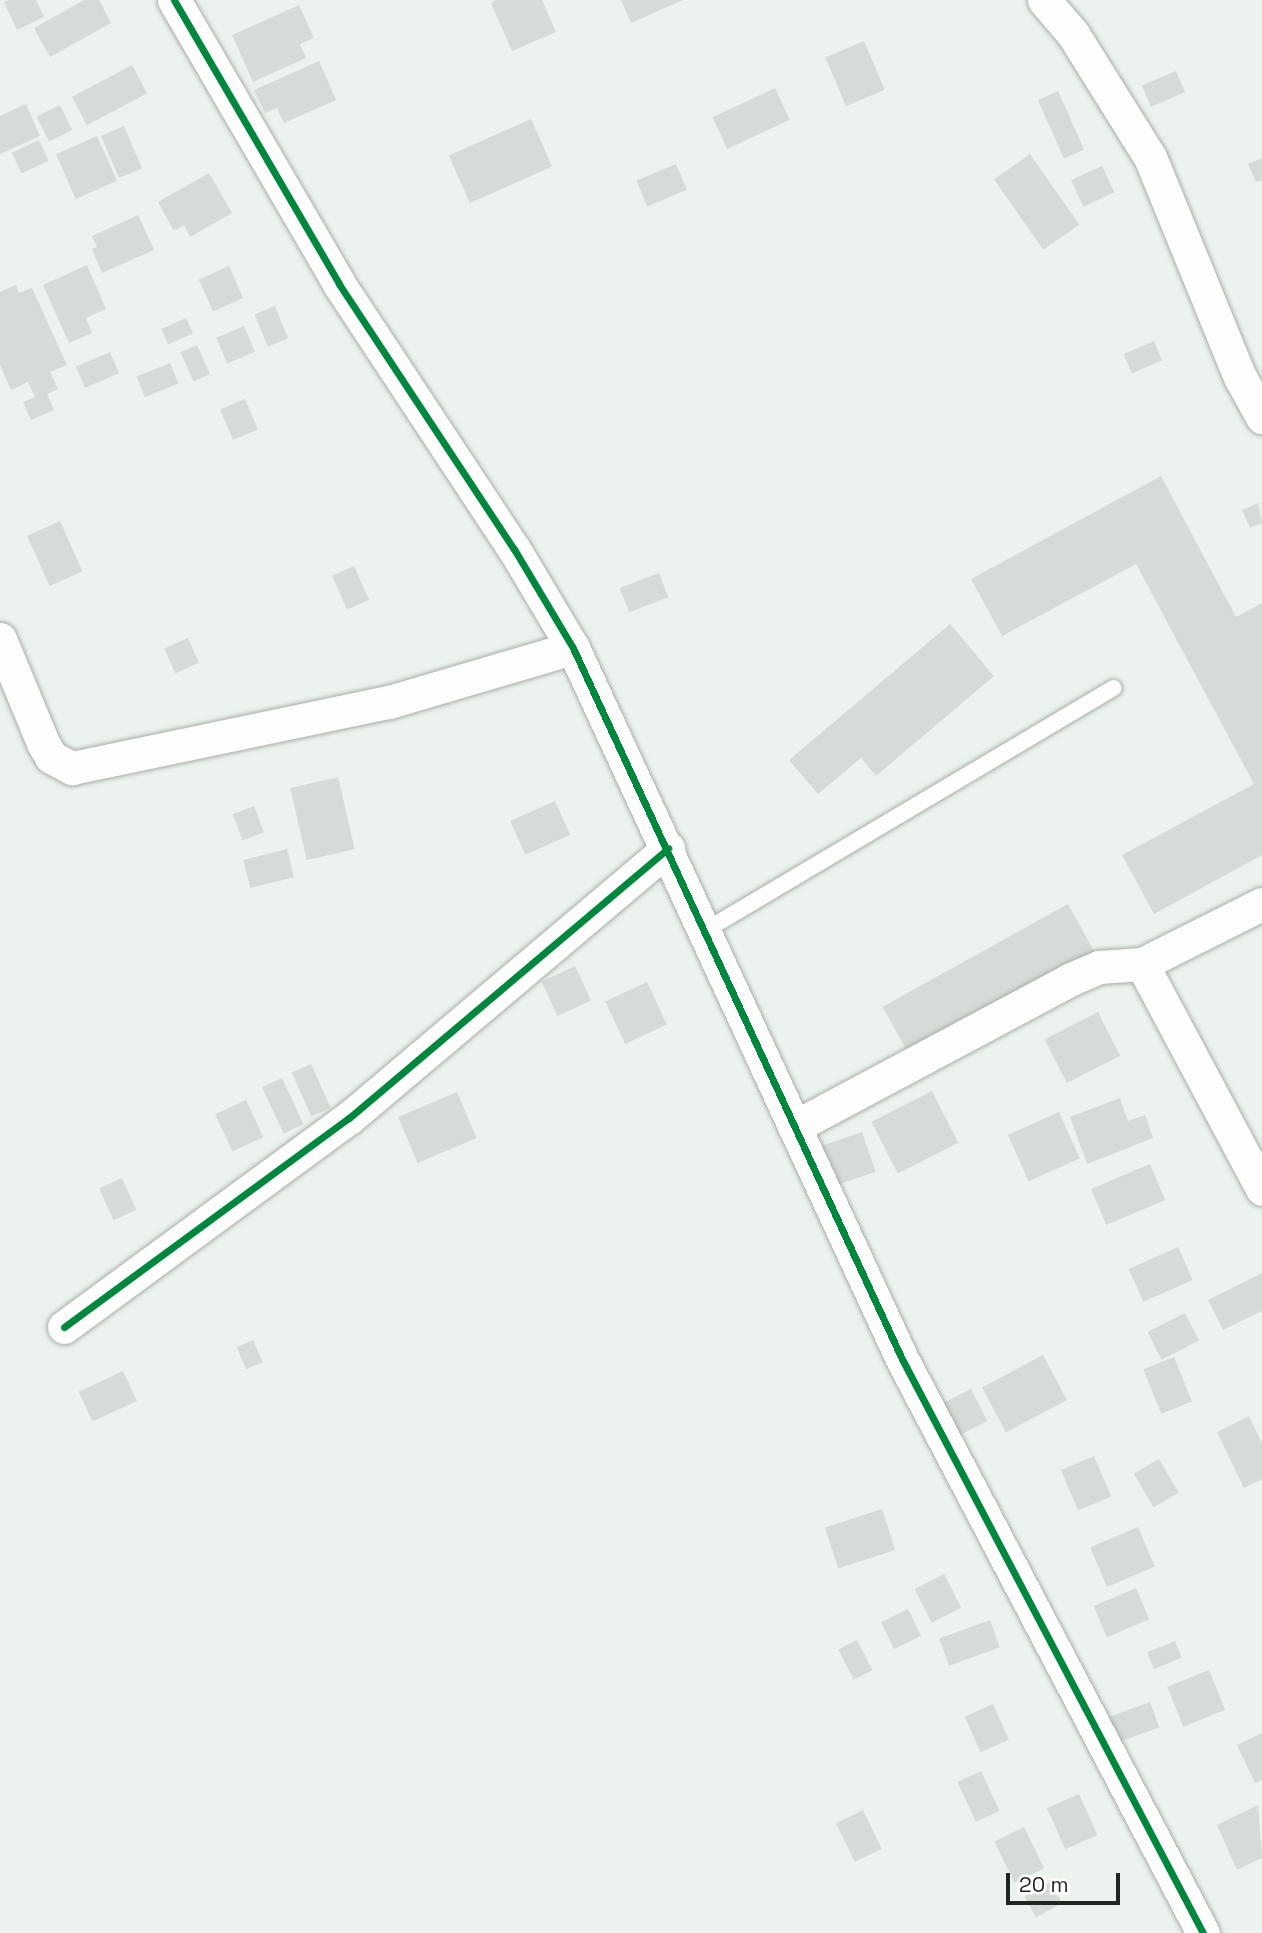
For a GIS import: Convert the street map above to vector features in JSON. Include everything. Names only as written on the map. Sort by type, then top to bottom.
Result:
[{"type":"street","points":[[174,0],[339,284],[514,549],[573,648],[909,1371],[1203,1933]]},
{"type":"street","points":[[1044,0],[1073,34],[1150,157],[1240,377],[1262,417]]},
{"type":"street","points":[[0,639],[43,743],[51,757],[72,768],[389,702],[573,648]]},
{"type":"street","points":[[64,1326],[349,1118],[668,848]]},
{"type":"street","points":[[794,1126],[1071,979],[1099,967],[1142,964],[1262,904]]},
{"type":"street","points":[[1142,964],[1262,1189]]},
{"type":"lane","points":[[706,930],[1113,688]]},
{"type":"building","points":[[36,0],[44,17],[17,30],[4,2]]},
{"type":"building","points":[[84,0],[99,0],[111,23],[50,57],[34,28]]},
{"type":"building","points":[[496,0],[542,0],[556,32],[512,51],[491,3]]},
{"type":"building","points":[[621,0],[683,0],[631,23]]},
{"type":"building","points":[[299,5],[314,38],[300,44],[306,58],[253,82],[232,35]]},
{"type":"building","points":[[864,41],[885,90],[846,106],[825,57]]},
{"type":"building","points":[[319,61],[336,100],[284,123],[277,108],[265,113],[254,90]]},
{"type":"building","points":[[132,65],[147,93],[87,125],[72,97]]},
{"type":"building","points":[[1176,71],[1185,92],[1151,107],[1142,85]]},
{"type":"building","points":[[775,88],[790,120],[727,149],[712,117]]},
{"type":"building","points":[[1058,91],[1084,149],[1064,158],[1038,100]]},
{"type":"building","points":[[26,104],[40,136],[0,154],[0,116]]},
{"type":"building","points":[[60,105],[72,130],[49,142],[37,116]]},
{"type":"building","points":[[531,119],[552,167],[470,203],[449,156]]},
{"type":"building","points":[[124,126],[142,168],[119,178],[101,136]]},
{"type":"building","points":[[97,136],[117,181],[76,199],[56,154]]},
{"type":"building","points":[[39,140],[49,161],[22,174],[12,153]]},
{"type":"building","points":[[1030,154],[1079,224],[1043,250],[994,179]]},
{"type":"building","points":[[1262,158],[1262,180],[1256,182],[1248,164]]},
{"type":"building","points":[[676,164],[687,190],[647,207],[636,181]]},
{"type":"building","points":[[1102,166],[1114,192],[1083,207],[1071,180]]},
{"type":"building","points":[[209,173],[232,213],[190,237],[184,225],[174,231],[158,202]]},
{"type":"building","points":[[138,215],[154,250],[102,273],[92,249],[97,247],[92,236]]},
{"type":"building","points":[[87,265],[106,309],[86,318],[92,333],[69,343],[43,285]]},
{"type":"building","points":[[229,266],[243,298],[213,311],[199,279]]},
{"type":"building","points":[[16,285],[19,293],[32,288],[67,365],[50,372],[58,389],[47,394],[54,410],[31,420],[23,402],[35,397],[28,382],[11,390],[0,365],[0,292]]},
{"type":"building","points":[[275,306],[288,338],[268,347],[255,314]]},
{"type":"building","points":[[186,318],[193,334],[168,345],[161,329]]},
{"type":"building","points":[[244,326],[255,352],[227,363],[216,338]]},
{"type":"building","points":[[1154,341],[1162,360],[1132,373],[1124,354]]},
{"type":"building","points":[[197,345],[210,374],[194,382],[181,352]]},
{"type":"building","points":[[110,352],[119,373],[85,388],[76,366]]},
{"type":"building","points":[[170,363],[178,383],[145,397],[137,376]]},
{"type":"building","points":[[245,399],[258,429],[233,440],[220,410]]},
{"type":"building","points":[[1161,476],[1236,617],[1262,603],[1262,855],[1154,914],[1122,855],[1254,784],[1136,564],[1002,636],[971,579]]},
{"type":"building","points":[[1258,503],[1262,523],[1250,528],[1242,510]]},
{"type":"building","points":[[60,521],[82,571],[49,586],[27,536]]},
{"type":"building","points":[[354,566],[369,600],[347,610],[332,576]]},
{"type":"building","points":[[659,573],[668,597],[629,612],[620,588]]},
{"type":"building","points":[[950,624],[994,676],[876,776],[861,758],[818,794],[789,760]]},
{"type":"building","points":[[188,638],[199,663],[175,673],[164,649]]},
{"type":"building","points":[[338,777],[355,849],[307,860],[290,788]]},
{"type":"building","points":[[555,801],[570,835],[525,855],[510,821]]},
{"type":"building","points":[[254,806],[264,832],[243,840],[233,814]]},
{"type":"building","points":[[287,849],[294,877],[250,888],[243,860]]},
{"type":"building","points":[[1068,904],[1096,955],[911,1058],[883,1007]]},
{"type":"building","points":[[575,966],[591,1000],[558,1016],[541,982]]},
{"type":"building","points":[[647,982],[667,1025],[625,1044],[605,1001]]},
{"type":"building","points":[[1098,1012],[1120,1056],[1067,1083],[1045,1039]]},
{"type":"building","points":[[311,1064],[331,1108],[311,1116],[292,1073]]},
{"type":"building","points":[[282,1078],[304,1124],[284,1134],[262,1087]]},
{"type":"building","points":[[932,1091],[958,1143],[898,1174],[871,1122]]},
{"type":"building","points":[[457,1092],[477,1138],[418,1163],[398,1117]]},
{"type":"building","points":[[1120,1098],[1128,1121],[1145,1115],[1153,1138],[1087,1164],[1070,1117]]},
{"type":"building","points":[[246,1100],[263,1137],[233,1152],[215,1114]]},
{"type":"building","points":[[1059,1112],[1080,1159],[1029,1181],[1008,1135]]},
{"type":"building","points":[[862,1132],[876,1172],[834,1186],[820,1146]]},
{"type":"building","points":[[1150,1164],[1165,1200],[1106,1225],[1091,1189]]},
{"type":"building","points":[[122,1178],[136,1210],[113,1220],[99,1188]]},
{"type":"building","points":[[1178,1247],[1193,1280],[1143,1302],[1129,1269]]},
{"type":"building","points":[[1262,1273],[1262,1311],[1223,1330],[1208,1300]]},
{"type":"building","points":[[1185,1313],[1199,1341],[1162,1360],[1148,1332]]},
{"type":"building","points":[[253,1340],[263,1362],[246,1369],[237,1347]]},
{"type":"building","points":[[1043,1355],[1067,1400],[1006,1432],[982,1387]]},
{"type":"building","points":[[1174,1357],[1192,1402],[1161,1414],[1143,1369]]},
{"type":"building","points":[[123,1371],[137,1401],[93,1422],[79,1392]]},
{"type":"building","points":[[971,1389],[987,1421],[950,1440],[934,1408]]},
{"type":"building","points":[[1249,1416],[1262,1443],[1262,1479],[1244,1488],[1217,1432]]},
{"type":"building","points":[[1094,1456],[1111,1497],[1078,1511],[1061,1470]]},
{"type":"building","points":[[1159,1459],[1178,1493],[1153,1507],[1134,1474]]},
{"type":"building","points":[[882,1509],[895,1550],[838,1568],[825,1528]]},
{"type":"building","points":[[1138,1527],[1155,1567],[1107,1587],[1090,1547]]},
{"type":"building","points":[[944,1574],[961,1608],[932,1623],[915,1589]]},
{"type":"building","points":[[1136,1588],[1149,1619],[1107,1637],[1094,1606]]},
{"type":"building","points":[[908,1609],[921,1636],[894,1649],[881,1622]]},
{"type":"building","points":[[990,1620],[1000,1647],[949,1666],[939,1638]]},
{"type":"building","points":[[857,1640],[872,1670],[854,1680],[838,1650]]},
{"type":"building","points":[[1175,1641],[1182,1658],[1154,1669],[1147,1652]]},
{"type":"building","points":[[1209,1670],[1225,1710],[1183,1727],[1167,1687]]},
{"type":"building","points":[[1150,1702],[1159,1727],[1111,1745],[1102,1719]]},
{"type":"building","points":[[993,1704],[1009,1740],[981,1752],[965,1717]]},
{"type":"building","points":[[1262,1733],[1262,1780],[1255,1783],[1237,1745]]},
{"type":"building","points":[[981,1771],[1000,1811],[976,1822],[957,1782]]},
{"type":"building","points":[[1079,1794],[1097,1835],[1065,1849],[1047,1808]]},
{"type":"building","points":[[1258,1805],[1262,1858],[1237,1870],[1217,1825]]},
{"type":"building","points":[[863,1810],[882,1849],[855,1862],[836,1823]]},
{"type":"building","points":[[1024,1827],[1044,1868],[1015,1883],[994,1841]]},
{"type":"building","points":[[1051,1882],[1062,1903],[1036,1917],[1025,1896]]},
{"type":"cycle path","points":[[174,0],[339,284],[514,549],[573,648],[902,1359],[1203,1933]]},
{"type":"cycle path","points":[[64,1327],[349,1118],[668,848]]}]
